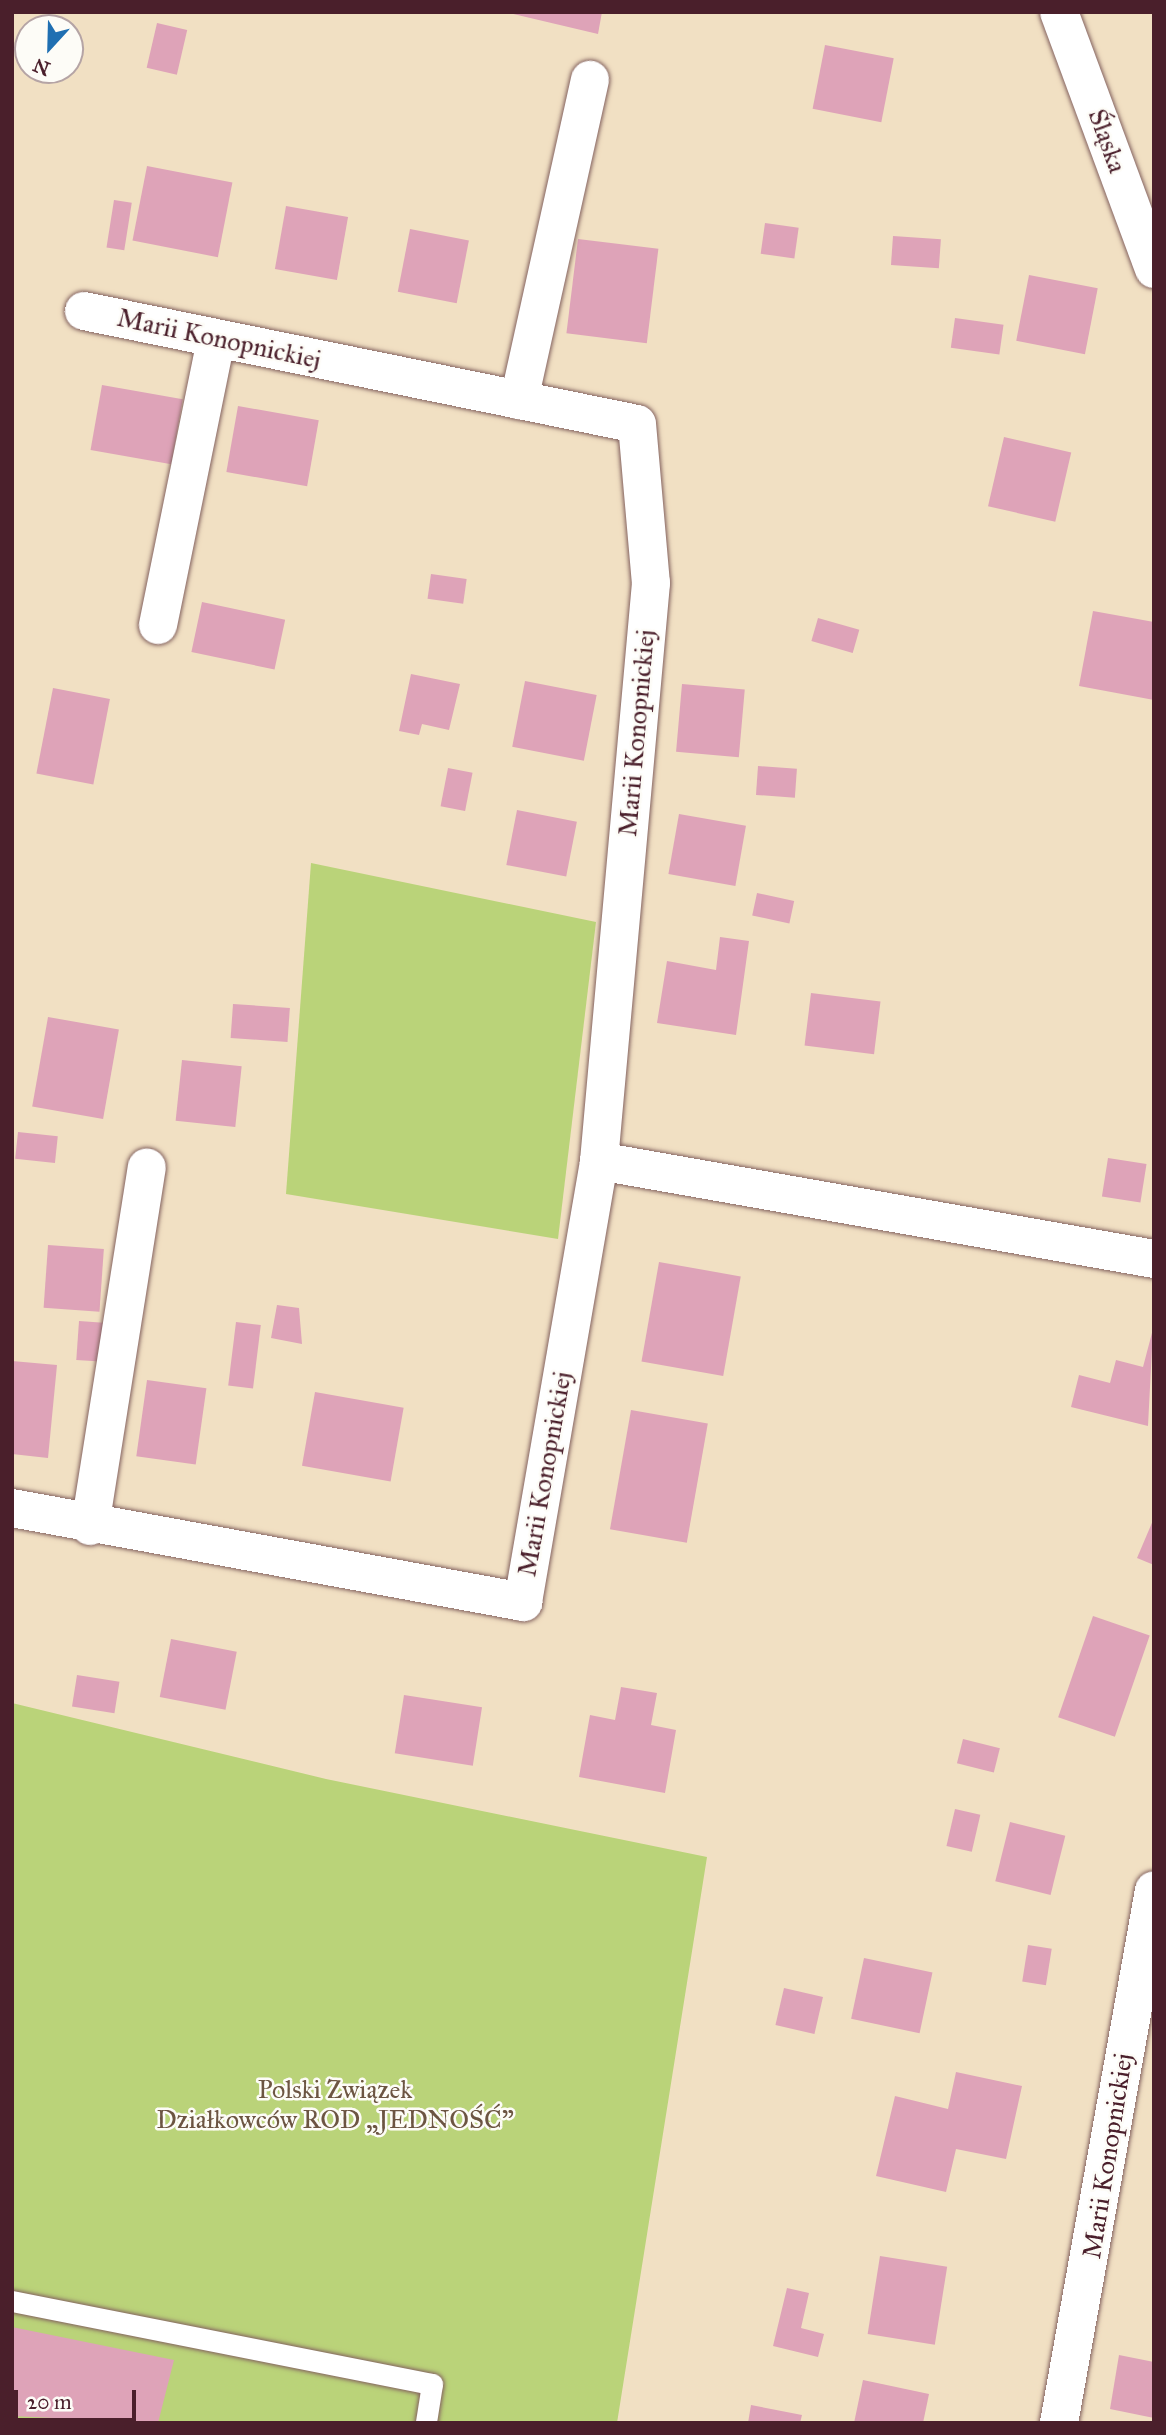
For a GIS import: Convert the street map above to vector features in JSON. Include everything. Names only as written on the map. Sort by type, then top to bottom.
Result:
[{"type":"street","name":"Śląska","points":[[1059,12],[1154,269]]},
{"type":"street","points":[[519,400],[590,79]]},
{"type":"street","name":"Marii Konopnickiej","points":[[12,1508],[90,1526],[523,1602],[599,1161],[650,583],[637,424],[84,311]]},
{"type":"street","points":[[158,625],[216,340]]},
{"type":"street","points":[[599,1161],[1154,1259]]},
{"type":"street","points":[[90,1526],[147,1168]]},
{"type":"street","name":"Marii Konopnickiej","points":[[1059,2423],[1154,1890]]},
{"type":"lane","points":[[12,2301],[432,2384],[426,2423]]},
{"type":"green space","points":[[311,863],[596,922],[558,1239],[286,1194]]},
{"type":"green space","name":"Polski Związek Działkowców ROD „JEDNOŚĆ”","points":[[12,1703],[326,1779],[707,1857],[617,2423],[12,2423]]},
{"type":"building","points":[[505,12],[602,12],[598,34]]},
{"type":"building","points":[[157,23],[187,30],[177,75],[147,68]]},
{"type":"building","points":[[825,45],[894,58],[881,122],[813,109]]},
{"type":"building","points":[[147,166],[232,183],[218,257],[132,241]]},
{"type":"building","points":[[114,200],[132,203],[124,250],[106,247]]},
{"type":"building","points":[[286,206],[348,217],[337,280],[275,269]]},
{"type":"building","points":[[765,223],[799,228],[794,258],[761,254]]},
{"type":"building","points":[[410,229],[469,240],[457,303],[398,292]]},
{"type":"building","points":[[893,236],[941,239],[939,268],[891,265]]},
{"type":"building","points":[[578,239],[658,249],[647,343],[566,333]]},
{"type":"building","points":[[1029,275],[1098,288],[1085,354],[1016,341]]},
{"type":"building","points":[[955,318],[1004,325],[999,355],[951,348]]},
{"type":"building","points":[[102,385],[183,399],[171,464],[91,450]]},
{"type":"building","points":[[238,406],[319,420],[307,486],[226,472]]},
{"type":"building","points":[[1004,437],[1071,453],[1055,522],[988,506]]},
{"type":"building","points":[[431,574],[467,579],[463,604],[428,599]]},
{"type":"building","points":[[202,602],[285,620],[275,670],[191,652]]},
{"type":"building","points":[[1093,611],[1154,622],[1154,700],[1079,686]]},
{"type":"building","points":[[818,618],[859,630],[853,653],[811,641]]},
{"type":"building","points":[[411,674],[460,684],[449,730],[422,724],[419,735],[399,731]]},
{"type":"building","points":[[525,681],[597,695],[584,761],[512,747]]},
{"type":"building","points":[[682,684],[745,689],[739,757],[676,752]]},
{"type":"building","points":[[53,688],[110,699],[93,784],[36,773]]},
{"type":"building","points":[[758,766],[797,769],[795,798],[756,795]]},
{"type":"building","points":[[448,768],[473,773],[465,811],[441,806]]},
{"type":"building","points":[[517,810],[577,822],[566,877],[506,865]]},
{"type":"building","points":[[679,814],[746,826],[735,886],[668,874]]},
{"type":"building","points":[[757,893],[794,901],[789,923],[752,915]]},
{"type":"building","points":[[720,937],[749,941],[736,1035],[657,1023],[667,961],[716,970]]},
{"type":"building","points":[[811,993],[880,1002],[874,1054],[805,1046]]},
{"type":"building","points":[[233,1004],[290,1008],[287,1042],[231,1038]]},
{"type":"building","points":[[48,1017],[119,1030],[103,1119],[32,1107]]},
{"type":"building","points":[[182,1060],[242,1066],[235,1127],[176,1121]]},
{"type":"building","points":[[18,1132],[58,1136],[55,1163],[15,1159]]},
{"type":"building","points":[[1108,1158],[1147,1164],[1140,1203],[1102,1197]]},
{"type":"building","points":[[48,1245],[104,1249],[99,1312],[44,1308]]},
{"type":"building","points":[[659,1262],[741,1276],[723,1376],[641,1361]]},
{"type":"building","points":[[277,1305],[299,1308],[302,1344],[271,1338]]},
{"type":"building","points":[[79,1321],[107,1323],[104,1362],[76,1360]]},
{"type":"building","points":[[236,1322],[261,1325],[253,1389],[228,1386]]},
{"type":"building","points":[[1153,1329],[1148,1426],[1071,1407],[1079,1375],[1110,1383],[1116,1360],[1143,1367]]},
{"type":"building","points":[[12,1361],[57,1365],[48,1458],[12,1454]]},
{"type":"building","points":[[147,1380],[206,1388],[196,1465],[136,1456]]},
{"type":"building","points":[[315,1392],[404,1408],[391,1481],[302,1466]]},
{"type":"building","points":[[631,1410],[708,1424],[687,1543],[610,1529]]},
{"type":"building","points":[[1154,1518],[1154,1565],[1137,1558]]},
{"type":"building","points":[[1093,1616],[1150,1636],[1115,1737],[1058,1717]]},
{"type":"building","points":[[171,1639],[237,1652],[226,1710],[160,1697]]},
{"type":"building","points":[[77,1675],[119,1682],[114,1713],[72,1707]]},
{"type":"building","points":[[621,1687],[657,1693],[651,1725],[676,1730],[665,1793],[579,1777],[590,1715],[615,1720]]},
{"type":"building","points":[[404,1695],[482,1707],[473,1766],[395,1753]]},
{"type":"building","points":[[963,1739],[1000,1748],[994,1772],[957,1763]]},
{"type":"building","points":[[955,1809],[980,1815],[972,1852],[946,1846]]},
{"type":"building","points":[[1010,1822],[1065,1836],[1051,1895],[995,1881]]},
{"type":"building","points":[[1028,1945],[1052,1949],[1046,1985],[1022,1982]]},
{"type":"building","points":[[864,1958],[932,1973],[920,2033],[851,2019]]},
{"type":"building","points":[[784,1988],[823,1997],[814,2034],[775,2025]]},
{"type":"building","points":[[956,2072],[1022,2086],[1006,2159],[956,2149],[946,2192],[876,2176],[895,2096],[948,2109]]},
{"type":"building","points":[[880,2256],[947,2267],[935,2345],[868,2334]]},
{"type":"building","points":[[787,2288],[809,2293],[801,2328],[824,2334],[818,2357],[773,2346]]},
{"type":"building","points":[[12,2327],[174,2360],[158,2423],[12,2416]]},
{"type":"building","points":[[1119,2355],[1154,2362],[1154,2418],[1110,2409]]},
{"type":"building","points":[[863,2380],[929,2394],[923,2423],[854,2423]]},
{"type":"building","points":[[751,2405],[802,2415],[800,2423],[748,2423]]}]
